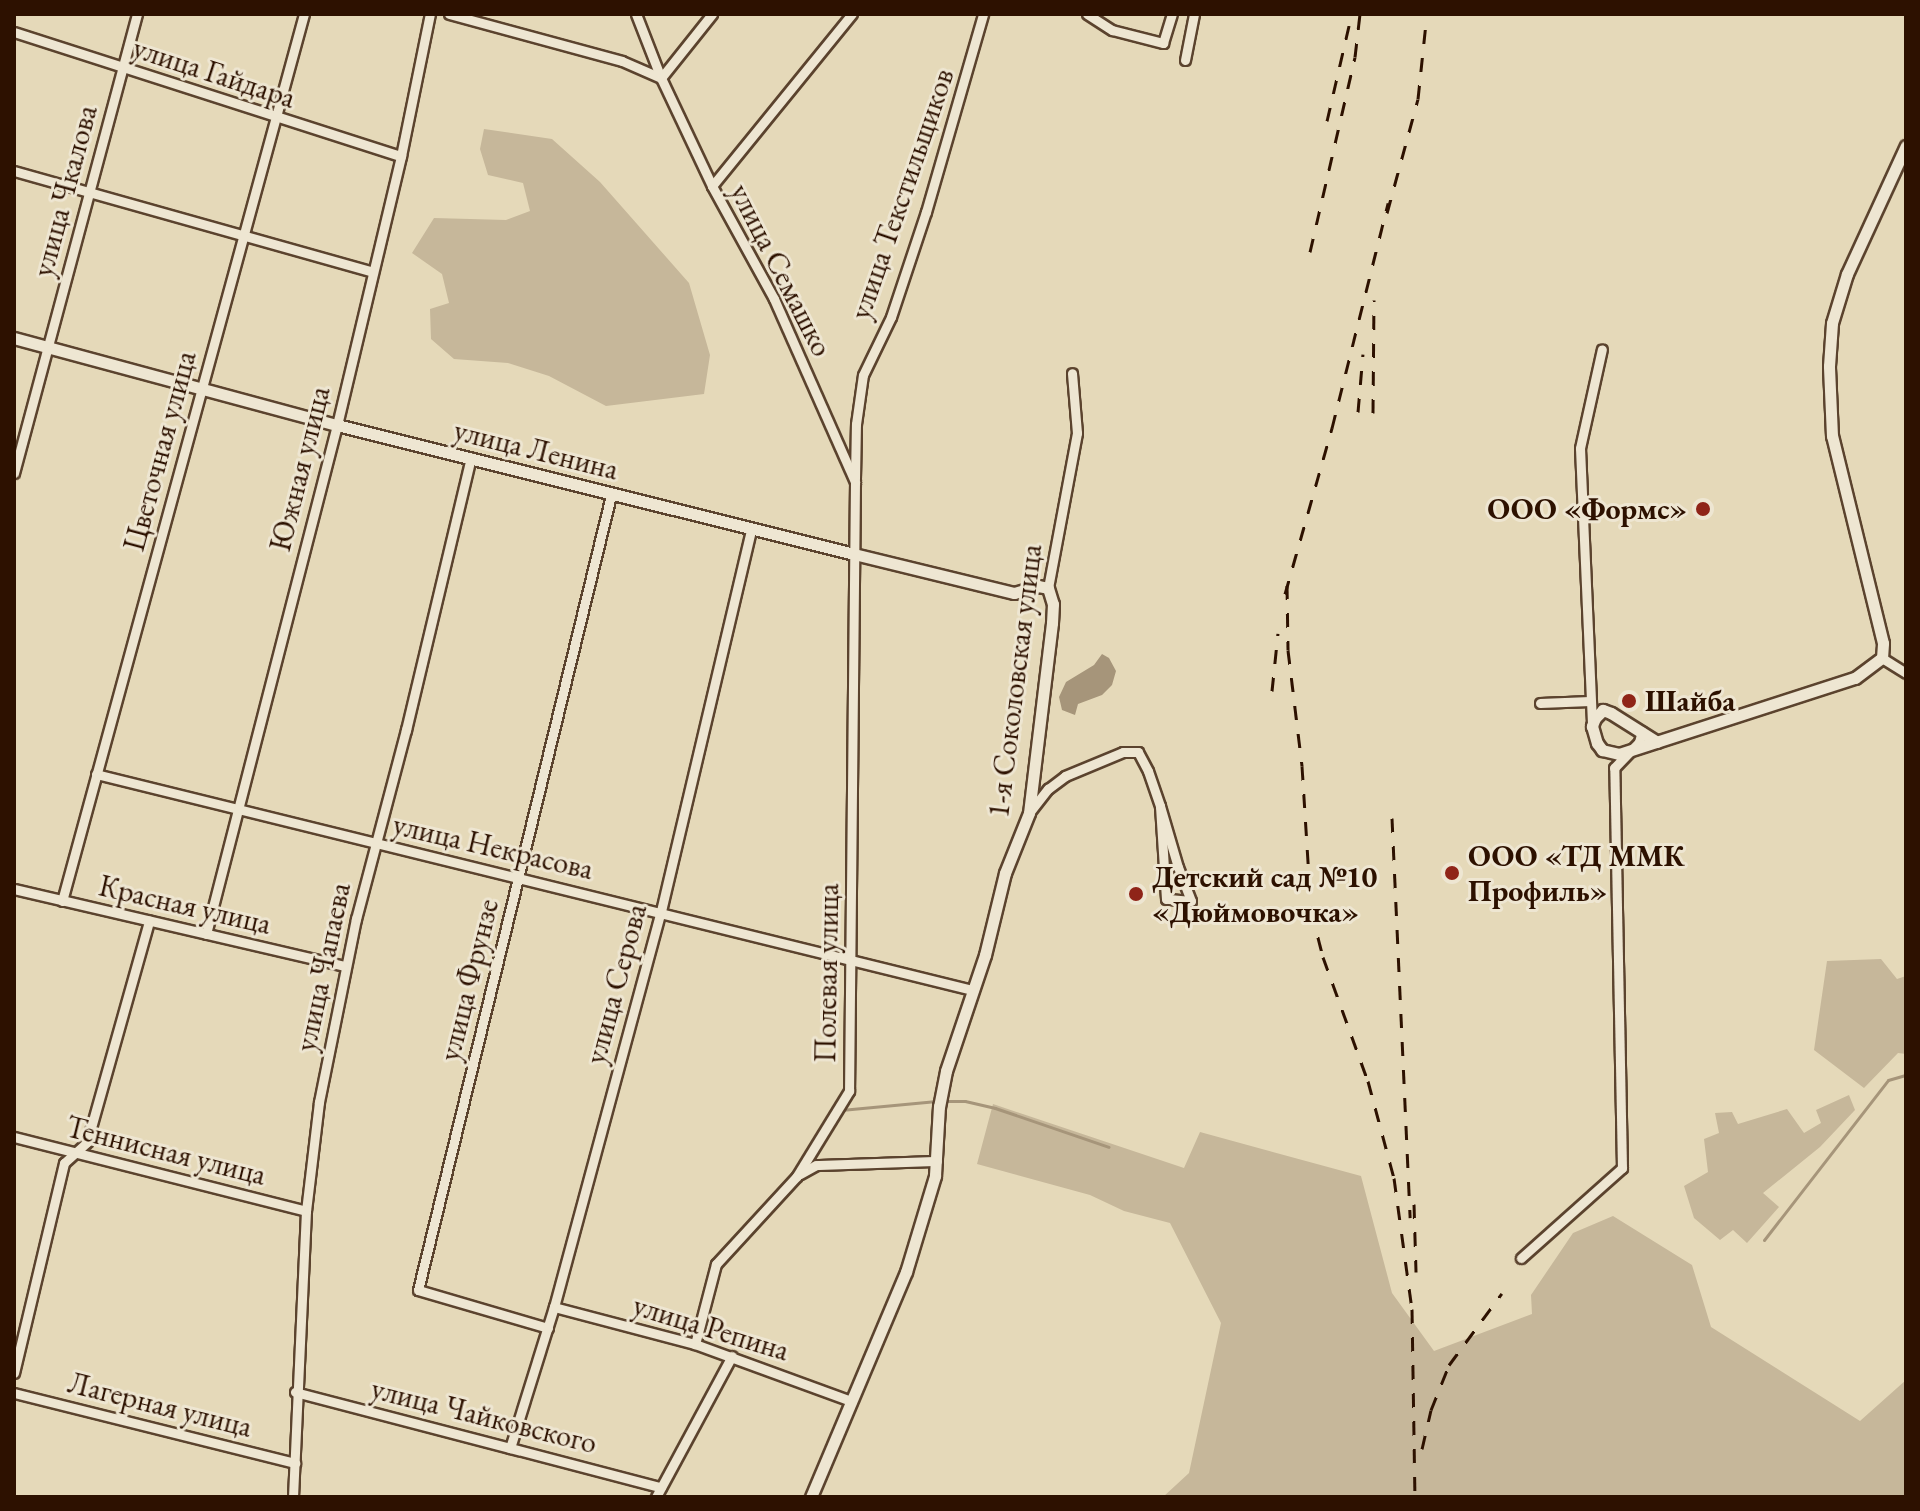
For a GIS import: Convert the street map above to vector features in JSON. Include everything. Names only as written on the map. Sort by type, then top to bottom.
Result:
[{"type":"street","name":"улица Чкалова","points":[[14,473],[137,14]]},
{"type":"street","name":"Цветочная улица","points":[[62,901],[304,14]]},
{"type":"street","name":"Южная улица","points":[[206,934],[337,425],[401,156],[430,14]]},
{"type":"street","points":[[449,14],[622,61],[661,78],[712,14]]},
{"type":"street","name":"улица Семашко","points":[[636,14],[661,78],[712,186],[774,299],[855,482],[854,554]]},
{"type":"street","points":[[712,186],[852,14]]},
{"type":"street","name":"улица Текстильщиков","points":[[855,482],[856,424],[863,375],[891,317],[926,212],[983,14]]},
{"type":"street","points":[[1087,14],[1112,30],[1163,43],[1172,14]]},
{"type":"street","points":[[1185,60],[1194,14]]},
{"type":"street","name":"улица Гайдара","points":[[14,32],[121,69],[401,156]]},
{"type":"street","points":[[1602,750],[1612,754],[1629,752],[1855,678],[1882,658],[1883,643],[1832,436],[1829,366],[1832,323],[1847,274],[1906,146]]},
{"type":"street","points":[[14,171],[373,272]]},
{"type":"street","name":"улица Ленина","points":[[14,338],[611,495],[1014,593],[1038,586],[1048,588]]},
{"type":"street","points":[[1521,1258],[1622,1168],[1617,1062],[1614,768],[1592,726],[1580,448],[1602,349]]},
{"type":"street","name":"1-я Соколовская улица","points":[[811,1497],[906,1272],[937,1161],[940,1102],[1008,864],[1029,813],[1052,623],[1053,604],[1048,588],[1077,433],[1072,373]]},
{"type":"street","name":"улица Чапаева","points":[[293,1497],[295,1392],[306,1211],[319,1102],[345,966],[471,458]]},
{"type":"street","name":"улица Фрунзе","points":[[548,1328],[418,1290],[611,495]]},
{"type":"street","name":"улица Серова","points":[[510,1448],[554,1307],[661,911],[751,529]]},
{"type":"street","name":"Полевая улица","points":[[689,1343],[716,1264],[797,1176],[849,1091],[854,554]]},
{"type":"street","points":[[1882,658],[1906,673]]},
{"type":"street","points":[[1540,703],[1590,703],[1622,717],[1657,742]]},
{"type":"street","points":[[1592,726],[1603,710]]},
{"type":"street","points":[[1614,768],[1642,731]]},
{"type":"street","points":[[1029,813],[1048,789],[1065,776],[1123,752],[1138,752],[1160,806],[1191,901],[1166,899],[1160,806]]},
{"type":"street","name":"улица Некрасова","points":[[96,774],[973,990]]},
{"type":"street","name":"Красная улица","points":[[14,889],[345,966]]},
{"type":"street","points":[[14,1373],[64,1163],[87,1142],[149,921]]},
{"type":"street","name":"Теннисная улица","points":[[14,1137],[306,1211]]},
{"type":"street","points":[[797,1176],[816,1165],[937,1161]]},
{"type":"street","name":"улица Репина","points":[[554,1307],[732,1356],[851,1401]]},
{"type":"street","points":[[656,1497],[732,1356]]},
{"type":"street","name":"улица Чайковского","points":[[295,1392],[661,1487]]},
{"type":"street","name":"Лагерная улица","points":[[14,1393],[295,1463]]},
{"type":"shaded area","points":[[484,129],[552,139],[600,182],[689,283],[710,355],[704,394],[606,406],[549,376],[508,363],[454,359],[431,339],[430,309],[449,303],[442,274],[412,253],[434,218],[506,220],[530,211],[523,183],[488,175],[480,149]]},
{"type":"shaded area","points":[[1102,654],[1109,658],[1116,671],[1112,685],[1102,695],[1078,704],[1075,715],[1062,710],[1059,697],[1066,682],[1094,665]]},
{"type":"shaded area","points":[[1881,959],[1897,979],[1906,976],[1906,1054],[1898,1053],[1864,1088],[1814,1050],[1827,961]]},
{"type":"shaded area","points":[[1849,1095],[1855,1110],[1820,1147],[1763,1193],[1779,1207],[1747,1243],[1733,1230],[1720,1240],[1694,1218],[1684,1186],[1708,1172],[1704,1139],[1719,1133],[1715,1113],[1732,1112],[1738,1124],[1787,1109],[1804,1133],[1821,1123],[1816,1110]]},
{"type":"shaded area","points":[[993,1104],[1184,1168],[1200,1132],[1361,1176],[1392,1293],[1434,1351],[1532,1314],[1531,1295],[1573,1233],[1613,1216],[1692,1265],[1711,1327],[1860,1421],[1906,1380],[1906,1497],[1163,1497],[1189,1473],[1221,1323],[1170,1223],[1124,1211],[1090,1195],[977,1164]]},
{"type":"waterway","points":[[1764,1240],[1888,1080],[1906,1075]]},
{"type":"waterway","points":[[841,1110],[937,1101]]},
{"type":"waterway","points":[[944,1101],[965,1101],[995,1108],[1109,1147]]},
{"type":"railway","points":[[1310,252],[1355,57],[1360,14]]},
{"type":"railway","points":[[1387,213],[1418,99],[1427,14]]},
{"type":"railway","points":[[1327,121],[1349,26]]},
{"type":"railway","points":[[1285,594],[1332,428],[1388,203]]},
{"type":"railway","points":[[1373,413],[1374,300]]},
{"type":"railway","points":[[1358,412],[1363,354]]},
{"type":"railway","points":[[1287,585],[1288,650],[1302,766],[1311,910],[1323,957],[1368,1081],[1394,1178],[1412,1309],[1415,1497]]},
{"type":"railway","points":[[1272,691],[1278,633]]},
{"type":"railway","points":[[1392,818],[1410,1218]]},
{"type":"railway","points":[[1414,1204],[1416,1272]]},
{"type":"railway","points":[[1422,1449],[1431,1410],[1449,1365],[1502,1293]]},
{"type":"place","name":"ООО «Формс»","points":[[1703,509]]},
{"type":"place","name":"Шайба","points":[[1629,701]]},
{"type":"place","name":"ООО «ТД ММК Профиль»","points":[[1452,873]]},
{"type":"place","name":"Детский сад №10 «Дюймовочка»","points":[[1136,894]]}]
